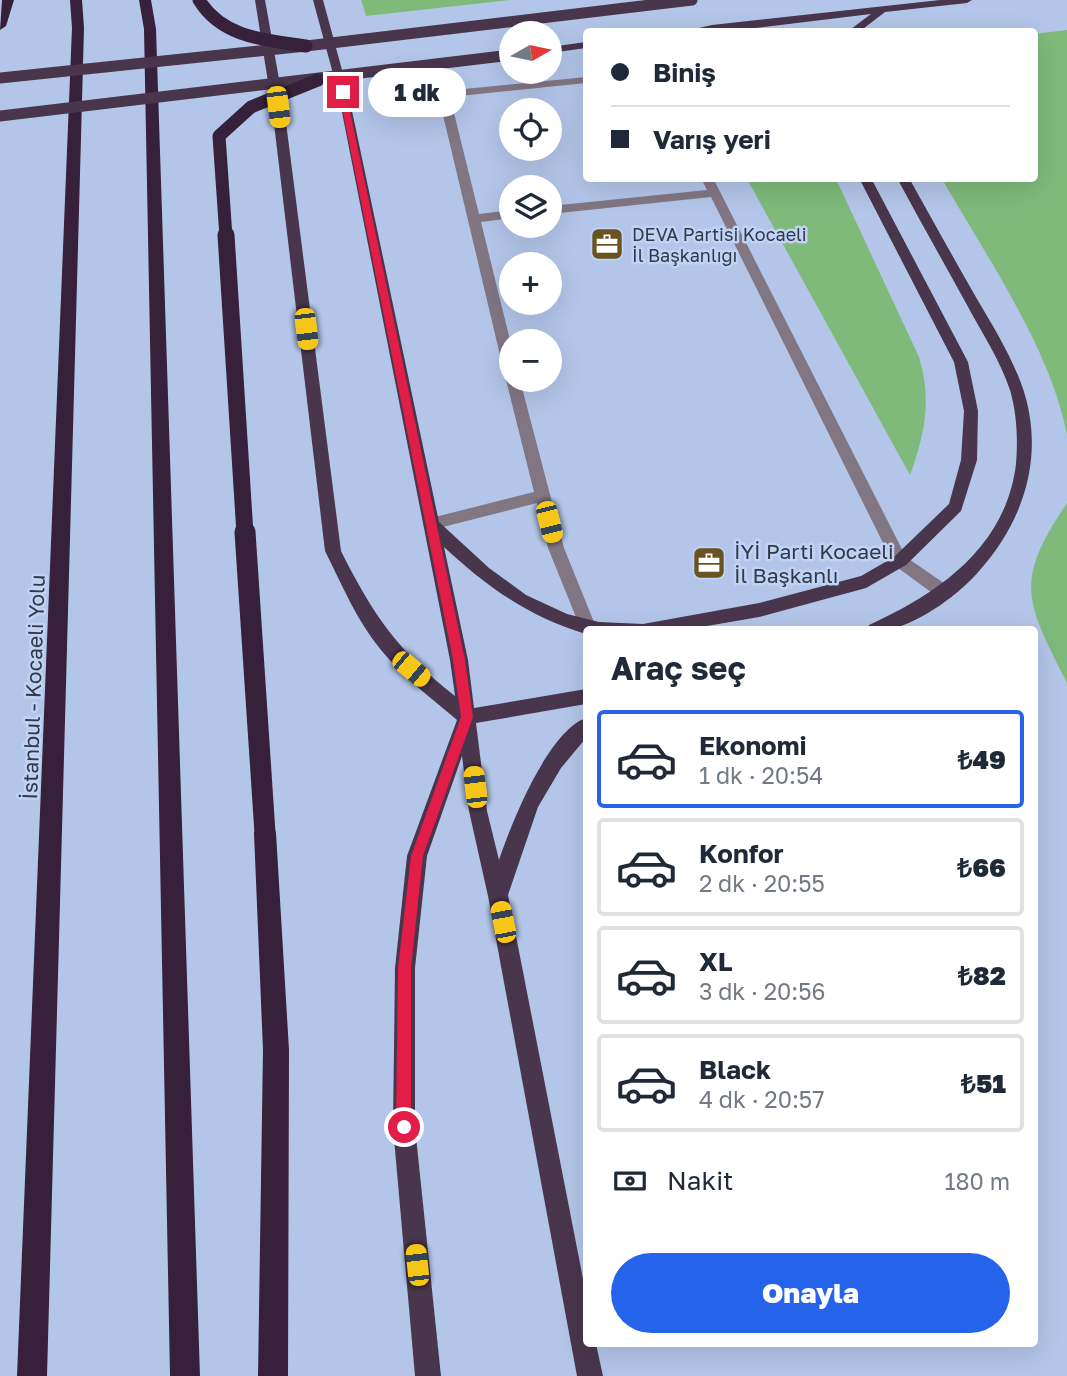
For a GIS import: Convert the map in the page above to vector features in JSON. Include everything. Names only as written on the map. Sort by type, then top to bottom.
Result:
[{"type":"highway","points":[[0,26],[8,0]]},
{"type":"highway","name":"İstanbul - Kocaeli Yolu","points":[[32,1376],[49,948],[78,28],[76,0]]},
{"type":"highway","points":[[145,0],[150,43],[185,1376]]},
{"type":"highway","points":[[199,0],[214,21],[231,29],[250,36],[306,46]]},
{"type":"highway","points":[[273,1376],[276,1050],[265,832],[219,171],[219,136],[231,119],[256,102],[318,80]]},
{"type":"main road","points":[[260,0],[278,107],[334,551],[353,592],[379,634],[411,669],[467,717]]},
{"type":"main road","points":[[318,0],[343,92],[459,660],[478,811],[498,896],[583,1339]]},
{"type":"main road","points":[[0,78],[306,46],[692,0]]},
{"type":"main road","points":[[712,28],[967,0]]},
{"type":"main road","points":[[858,28],[885,9]]},
{"type":"main road","points":[[562,48],[583,45]]},
{"type":"main road","points":[[0,116],[499,57]]},
{"type":"main road","points":[[664,626],[814,598],[866,581],[900,562],[956,506],[969,460],[971,411],[961,362],[867,182]]},
{"type":"main road","points":[[883,626],[945,593],[993,547],[1016,508],[1026,452],[1021,404],[1003,358],[905,182]]},
{"type":"main road","points":[[431,524],[477,571],[527,606],[585,626]]},
{"type":"main road","points":[[467,717],[583,697]]},
{"type":"main road","points":[[428,1376],[404,1127],[405,968],[417,856],[467,717]]},
{"type":"main road","points":[[498,896],[520,821],[549,771],[583,730]]},
{"type":"main road","points":[[584,1347],[590,1376]]},
{"type":"lane","points":[[500,329],[444,94],[583,80]]},
{"type":"lane","points":[[709,182],[900,562],[945,593]]},
{"type":"lane","points":[[562,209],[715,193]]},
{"type":"lane","points":[[472,219],[499,216]]},
{"type":"lane","points":[[516,392],[556,548],[588,626]]},
{"type":"lane","points":[[431,524],[543,496]]},
{"type":"green space","points":[[361,0],[511,0],[366,16]]},
{"type":"green space","points":[[1067,30],[1067,435],[1059,402],[1032,337],[997,271],[944,182],[1038,182],[1038,34]]},
{"type":"green space","points":[[749,182],[837,182],[919,357],[923,373],[925,416],[920,445],[910,475]]},
{"type":"green space","points":[[1067,503],[1067,683],[1042,632],[1031,592],[1032,573],[1038,553]]},
{"type":"place","name":"DEVA Partisi Kocaeli İl Başkanlığı","points":[[607,244]]},
{"type":"place","name":"İYİ Parti Kocaeli İl Başkanlı","points":[[709,563]]},
{"type":"route","points":[[343,92],[459,660],[467,717],[417,856],[405,968],[404,1127]]}]
